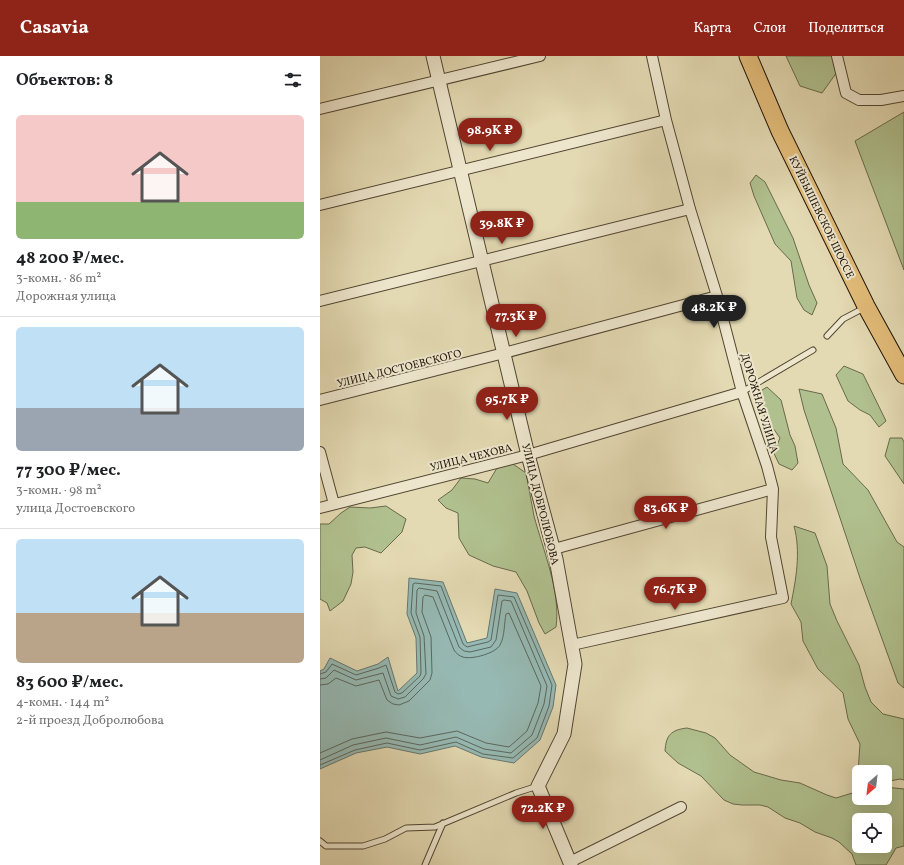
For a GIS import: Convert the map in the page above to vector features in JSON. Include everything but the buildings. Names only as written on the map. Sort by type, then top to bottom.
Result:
[{"type":"highway","name":"КУЙБЫШЕВСКОЕ ШОССЕ","points":[[748,56],[780,132],[866,306],[904,374]]},
{"type":"street","name":"УЛИЦА ДОБРОЛЮБОВА","points":[[433,56],[528,455],[554,549],[575,664],[564,734],[538,786]]},
{"type":"street","points":[[320,109],[540,56]]},
{"type":"street","name":"ДОРОЖНАЯ УЛИЦА","points":[[572,645],[782,598],[771,538],[773,490],[767,466],[742,392],[717,296],[690,209],[666,120],[652,56]]},
{"type":"street","points":[[837,56],[846,93],[859,100],[881,100],[904,96]]},
{"type":"street","points":[[320,205],[666,120]]},
{"type":"street","points":[[320,302],[690,209]]},
{"type":"street","name":"УЛИЦА ДОСТОЕВСКОГО","points":[[320,400],[717,296]]},
{"type":"street","name":"УЛИЦА ЧЕХОВА","points":[[320,508],[528,455],[742,392]]},
{"type":"street","points":[[320,452],[334,504]]},
{"type":"street","points":[[554,549],[773,490]]},
{"type":"street","points":[[538,786],[571,864],[681,807]]},
{"type":"lane","points":[[827,336],[843,319],[866,306]]},
{"type":"lane","points":[[742,392],[813,350]]},
{"type":"lane","points":[[320,841],[326,846],[363,846],[386,839],[406,828],[435,826],[516,793],[538,786]]},
{"type":"lane","points":[[425,865],[443,823]]},
{"type":"green space","points":[[786,56],[832,56],[837,72],[822,93],[800,86]]},
{"type":"green space","points":[[904,112],[904,270],[855,141]]},
{"type":"green space","points":[[756,175],[765,182],[793,238],[809,285],[817,303],[812,315],[804,310],[797,298],[791,261],[775,244],[754,196],[750,183]]},
{"type":"green space","points":[[844,366],[863,374],[886,421],[879,427],[870,415],[848,401],[836,375]]},
{"type":"green space","points":[[767,387],[781,400],[790,435],[795,446],[798,463],[792,470],[779,464],[771,447],[777,445],[780,438],[761,411],[754,395]]},
{"type":"green space","points":[[799,389],[822,394],[836,428],[843,464],[868,490],[897,542],[904,547],[904,688],[898,683],[860,578],[804,410]]},
{"type":"green space","points":[[890,438],[902,438],[904,442],[904,484],[885,456]]},
{"type":"green space","points":[[513,464],[526,473],[534,516],[554,585],[557,614],[556,627],[545,634],[539,623],[527,591],[516,572],[493,566],[469,555],[459,538],[458,513],[446,508],[438,500],[452,490],[461,478],[475,479],[488,483],[497,468]]},
{"type":"green space","points":[[386,506],[406,519],[402,532],[381,553],[365,547],[356,548],[352,555],[353,572],[351,584],[343,601],[330,611],[327,603],[320,599],[320,524],[329,524],[350,507],[370,508]]},
{"type":"green space","points":[[794,526],[815,533],[827,566],[830,604],[859,665],[871,702],[883,714],[904,719],[904,780],[892,781],[892,765],[859,765],[860,744],[848,719],[843,693],[818,669],[803,641],[801,622],[791,604],[796,575],[796,536]]},
{"type":"green space","points":[[687,728],[706,733],[715,738],[730,755],[754,772],[781,780],[800,783],[836,798],[852,793],[852,805],[892,805],[892,788],[904,789],[904,846],[896,848],[886,865],[856,865],[852,854],[839,842],[832,838],[815,832],[800,823],[785,818],[768,807],[760,805],[733,804],[724,800],[701,776],[678,763],[665,751],[668,737],[677,730]]},
{"type":"water","points":[[409,578],[443,582],[467,643],[487,638],[495,589],[517,593],[556,685],[553,707],[540,740],[514,763],[481,757],[455,746],[420,754],[387,747],[356,753],[320,769],[320,671],[324,669],[330,658],[357,671],[378,664],[388,657],[398,691],[417,673],[416,638],[407,614]]}]
